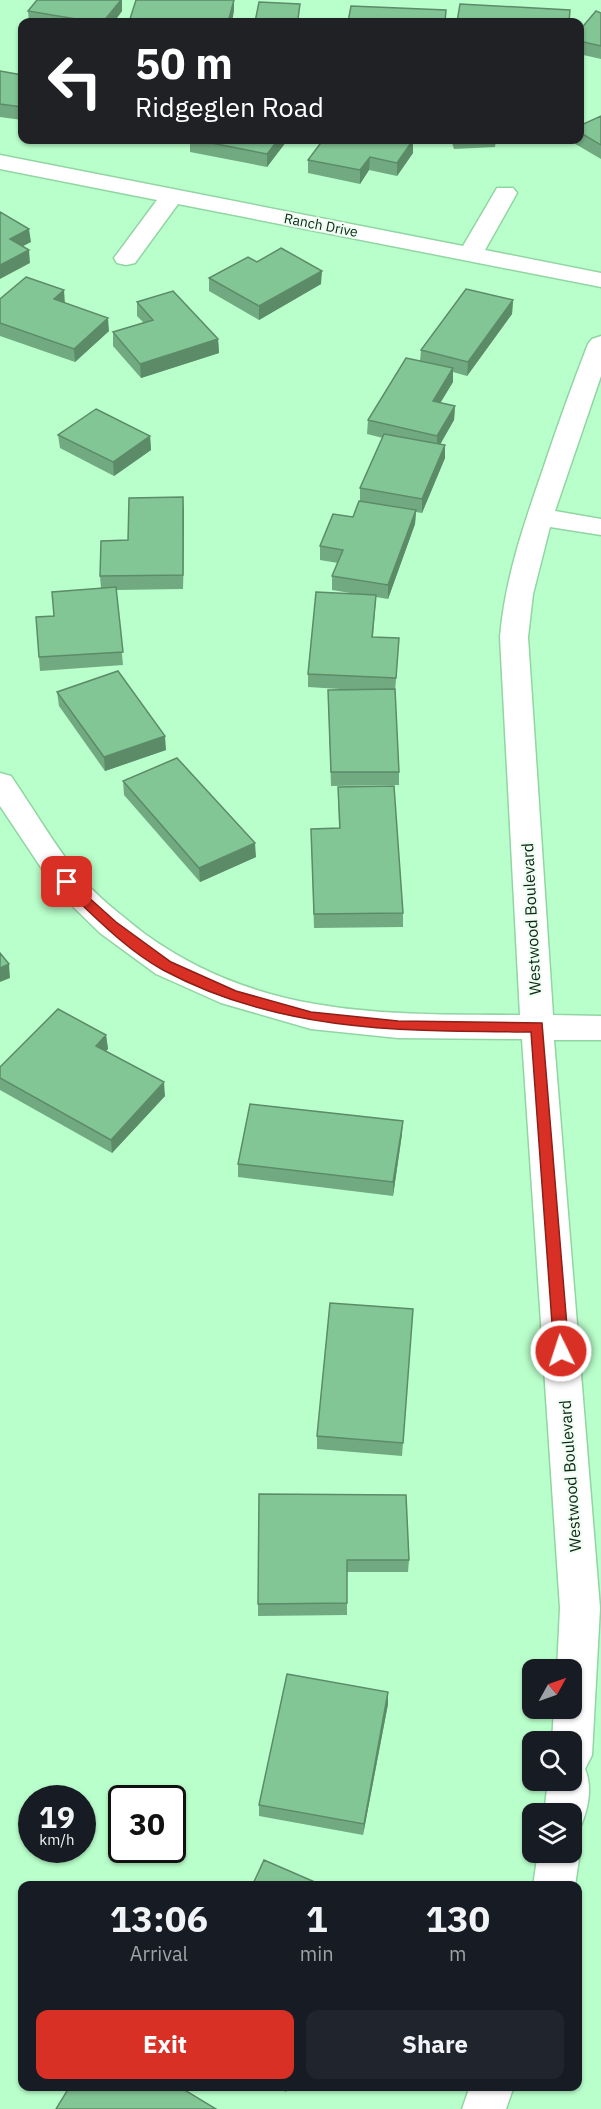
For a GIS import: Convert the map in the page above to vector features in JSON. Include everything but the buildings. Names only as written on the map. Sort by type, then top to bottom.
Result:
[{"type":"street","name":"Ranch Drive","points":[[0,162],[601,280]]},
{"type":"street","points":[[471,253],[506,193]]},
{"type":"street","points":[[126,258],[172,196]]},
{"type":"street","name":"Westwood Boulevard","points":[[573,1731],[580,1608],[537,1027],[514,637],[516,599],[539,517],[586,380],[601,344]]},
{"type":"street","points":[[539,517],[601,527]]},
{"type":"street","points":[[0,783],[67,882],[111,925],[167,966],[232,995],[311,1017],[398,1026],[601,1028]]},
{"type":"street","points":[[555,1881],[557,1863]]},
{"type":"street","points":[[484,2109],[490,2091]]},
{"type":"route","points":[[67,882],[111,925],[167,966],[232,995],[311,1017],[398,1026],[537,1027],[561,1351]]}]
